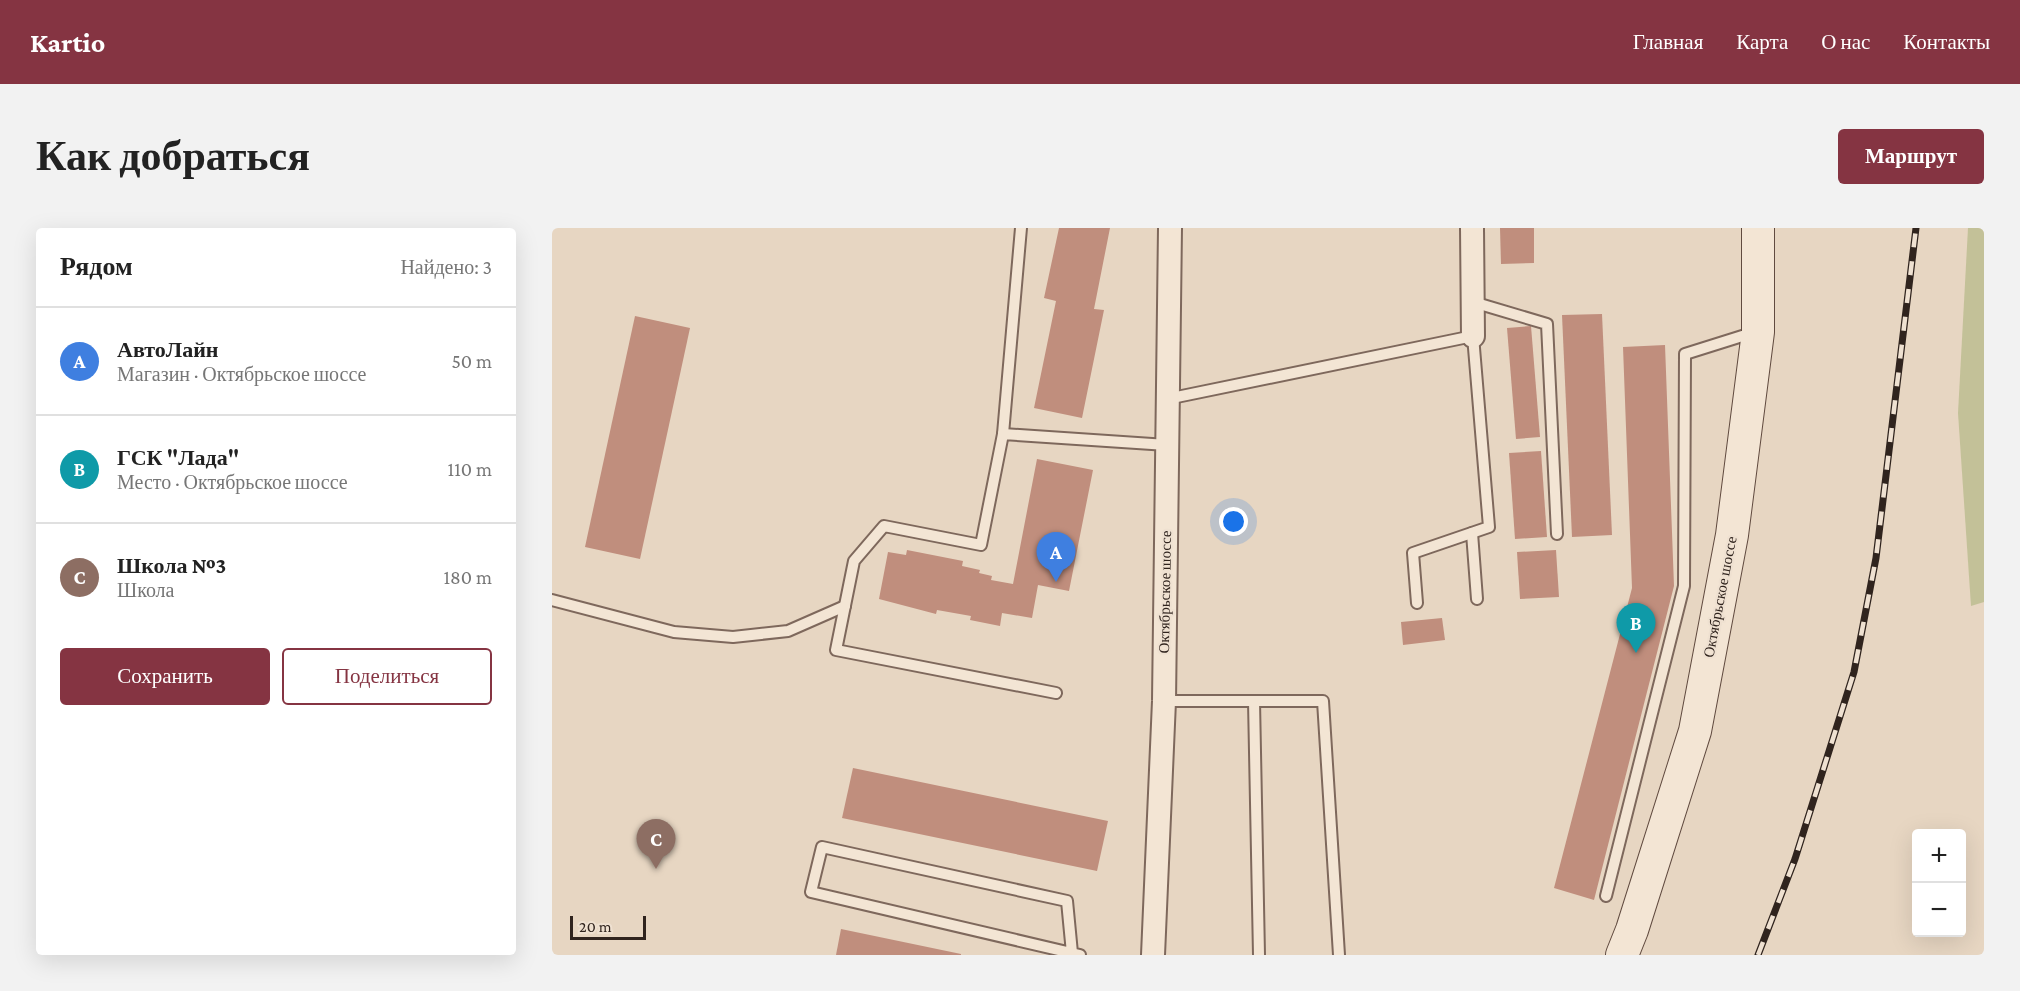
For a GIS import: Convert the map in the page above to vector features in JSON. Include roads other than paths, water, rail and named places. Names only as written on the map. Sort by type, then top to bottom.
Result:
[{"type":"main road","name":"Октябрьское шоссе","points":[[1622,955],[1695,731],[1732,535],[1758,332],[1758,228]]},
{"type":"street","name":"Октябрьское шоссе","points":[[1153,955],[1164,701],[1170,228]]},
{"type":"street","points":[[1472,228],[1473,336]]},
{"type":"lane","points":[[1021,228],[1003,434],[981,545],[884,526],[854,561],[836,650],[1056,693]]},
{"type":"lane","points":[[1473,302],[1547,324],[1557,534]]},
{"type":"lane","points":[[1606,896],[1684,586],[1685,354],[1758,332]]},
{"type":"lane","points":[[1167,399],[1473,336],[1489,527],[1413,553],[1417,603]]},
{"type":"lane","points":[[1003,434],[1167,445]]},
{"type":"lane","points":[[1472,533],[1477,599]]},
{"type":"lane","points":[[552,600],[674,632],[733,637],[788,631],[845,606]]},
{"type":"lane","points":[[1164,701],[1323,701],[1339,955]]},
{"type":"lane","points":[[1254,701],[1259,955]]},
{"type":"lane","points":[[822,847],[1067,901],[1076,954],[811,892],[822,847]]},
{"type":"railway","points":[[1758,955],[1795,859],[1854,672],[1876,558],[1916,228]]},
{"type":"place","name":"АвтоЛайн","points":[[1056,582]]},
{"type":"place","name":"ГСК \"Лада\"","points":[[1636,653]]},
{"type":"place","name":"Школа №3","points":[[656,869]]}]
